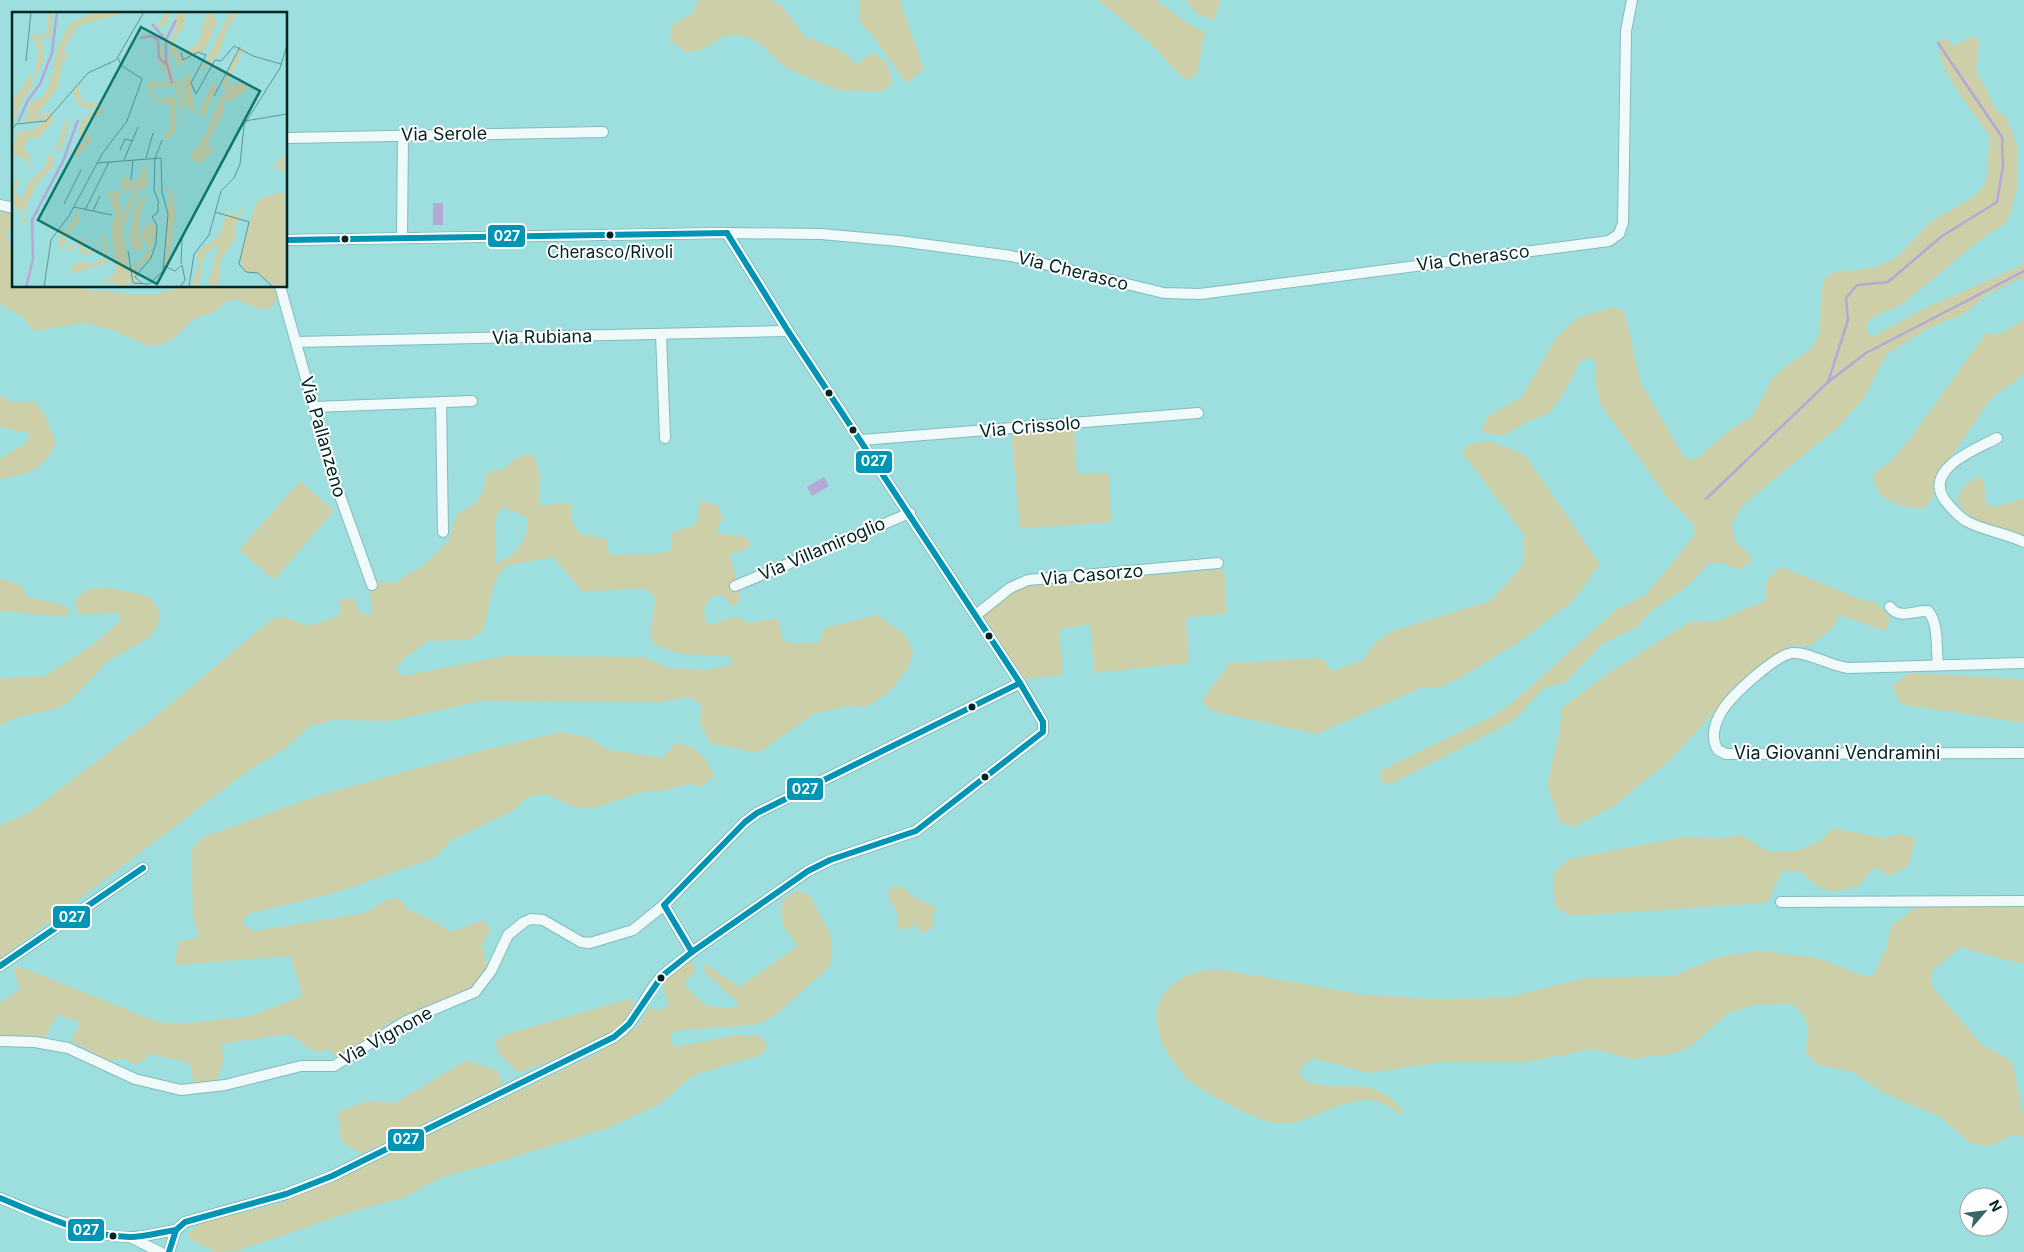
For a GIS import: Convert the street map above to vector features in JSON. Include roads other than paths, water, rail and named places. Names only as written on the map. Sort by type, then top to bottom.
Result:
[{"type":"street","name":"Via Cherasco","points":[[288,240],[727,233],[821,234],[899,241],[1011,256],[1164,293],[1200,294],[1609,241],[1620,234],[1623,223],[1626,31],[1632,0]]},
{"type":"street","name":"Via Serole","points":[[288,138],[403,134],[603,132]]},
{"type":"street","points":[[402,238],[403,134]]},
{"type":"street","points":[[131,1237],[176,1230],[191,1220],[286,1194],[332,1176],[614,1037],[632,1023],[656,983],[692,952],[819,865],[916,831],[1037,738],[1044,730],[1043,722],[1020,683],[862,440],[788,331],[727,233]]},
{"type":"street","name":"Via Pallanzeno","points":[[281,288],[335,482],[372,585]]},
{"type":"street","name":"Via Rubiana","points":[[296,342],[788,331]]},
{"type":"street","points":[[661,334],[666,438]]},
{"type":"street","points":[[314,407],[472,401]]},
{"type":"street","points":[[441,402],[443,532]]},
{"type":"street","name":"Via Crissolo","points":[[862,440],[1198,413]]},
{"type":"street","points":[[1997,438],[1949,466],[1941,478],[1940,492],[1951,508],[1966,521],[2024,542]]},
{"type":"street","name":"Via Villamiroglio","points":[[735,586],[910,513]]},
{"type":"street","name":"Via Casorzo","points":[[976,615],[1010,588],[1028,580],[1218,563]]},
{"type":"street","points":[[1890,607],[1898,613],[1906,614],[1925,610],[1932,614],[1938,665]]},
{"type":"street","name":"Via Giovanni Vendramini","points":[[2024,663],[1848,668],[1832,666],[1797,653],[1786,655],[1765,669],[1726,705],[1716,726],[1715,744],[1718,750],[1726,754],[2024,753]]},
{"type":"street","name":"Via Vignone","points":[[0,1041],[35,1042],[68,1048],[135,1079],[181,1090],[225,1085],[302,1066],[334,1066],[406,1020],[475,992],[486,980],[508,935],[520,924],[531,919],[543,920],[582,942],[590,943],[627,932],[648,919],[664,905],[751,817],[880,750],[1020,683]]},
{"type":"street","points":[[0,966],[143,868]]},
{"type":"street","points":[[1781,902],[2024,901]]},
{"type":"street","points":[[664,905],[692,952]]},
{"type":"street","points":[[0,1198],[84,1229],[131,1237],[160,1252]]},
{"type":"street","points":[[169,1252],[176,1230]]},
{"type":"waterway","points":[[1828,382],[1848,320],[1846,298],[1857,285],[1888,282],[1942,236],[1997,202],[2003,166],[2002,137],[1938,43]]},
{"type":"waterway","points":[[1706,499],[1828,382],[1866,353],[2024,271]]},
{"type":"place","name":"Cherasco/Rivoli","points":[[610,235]]}]
